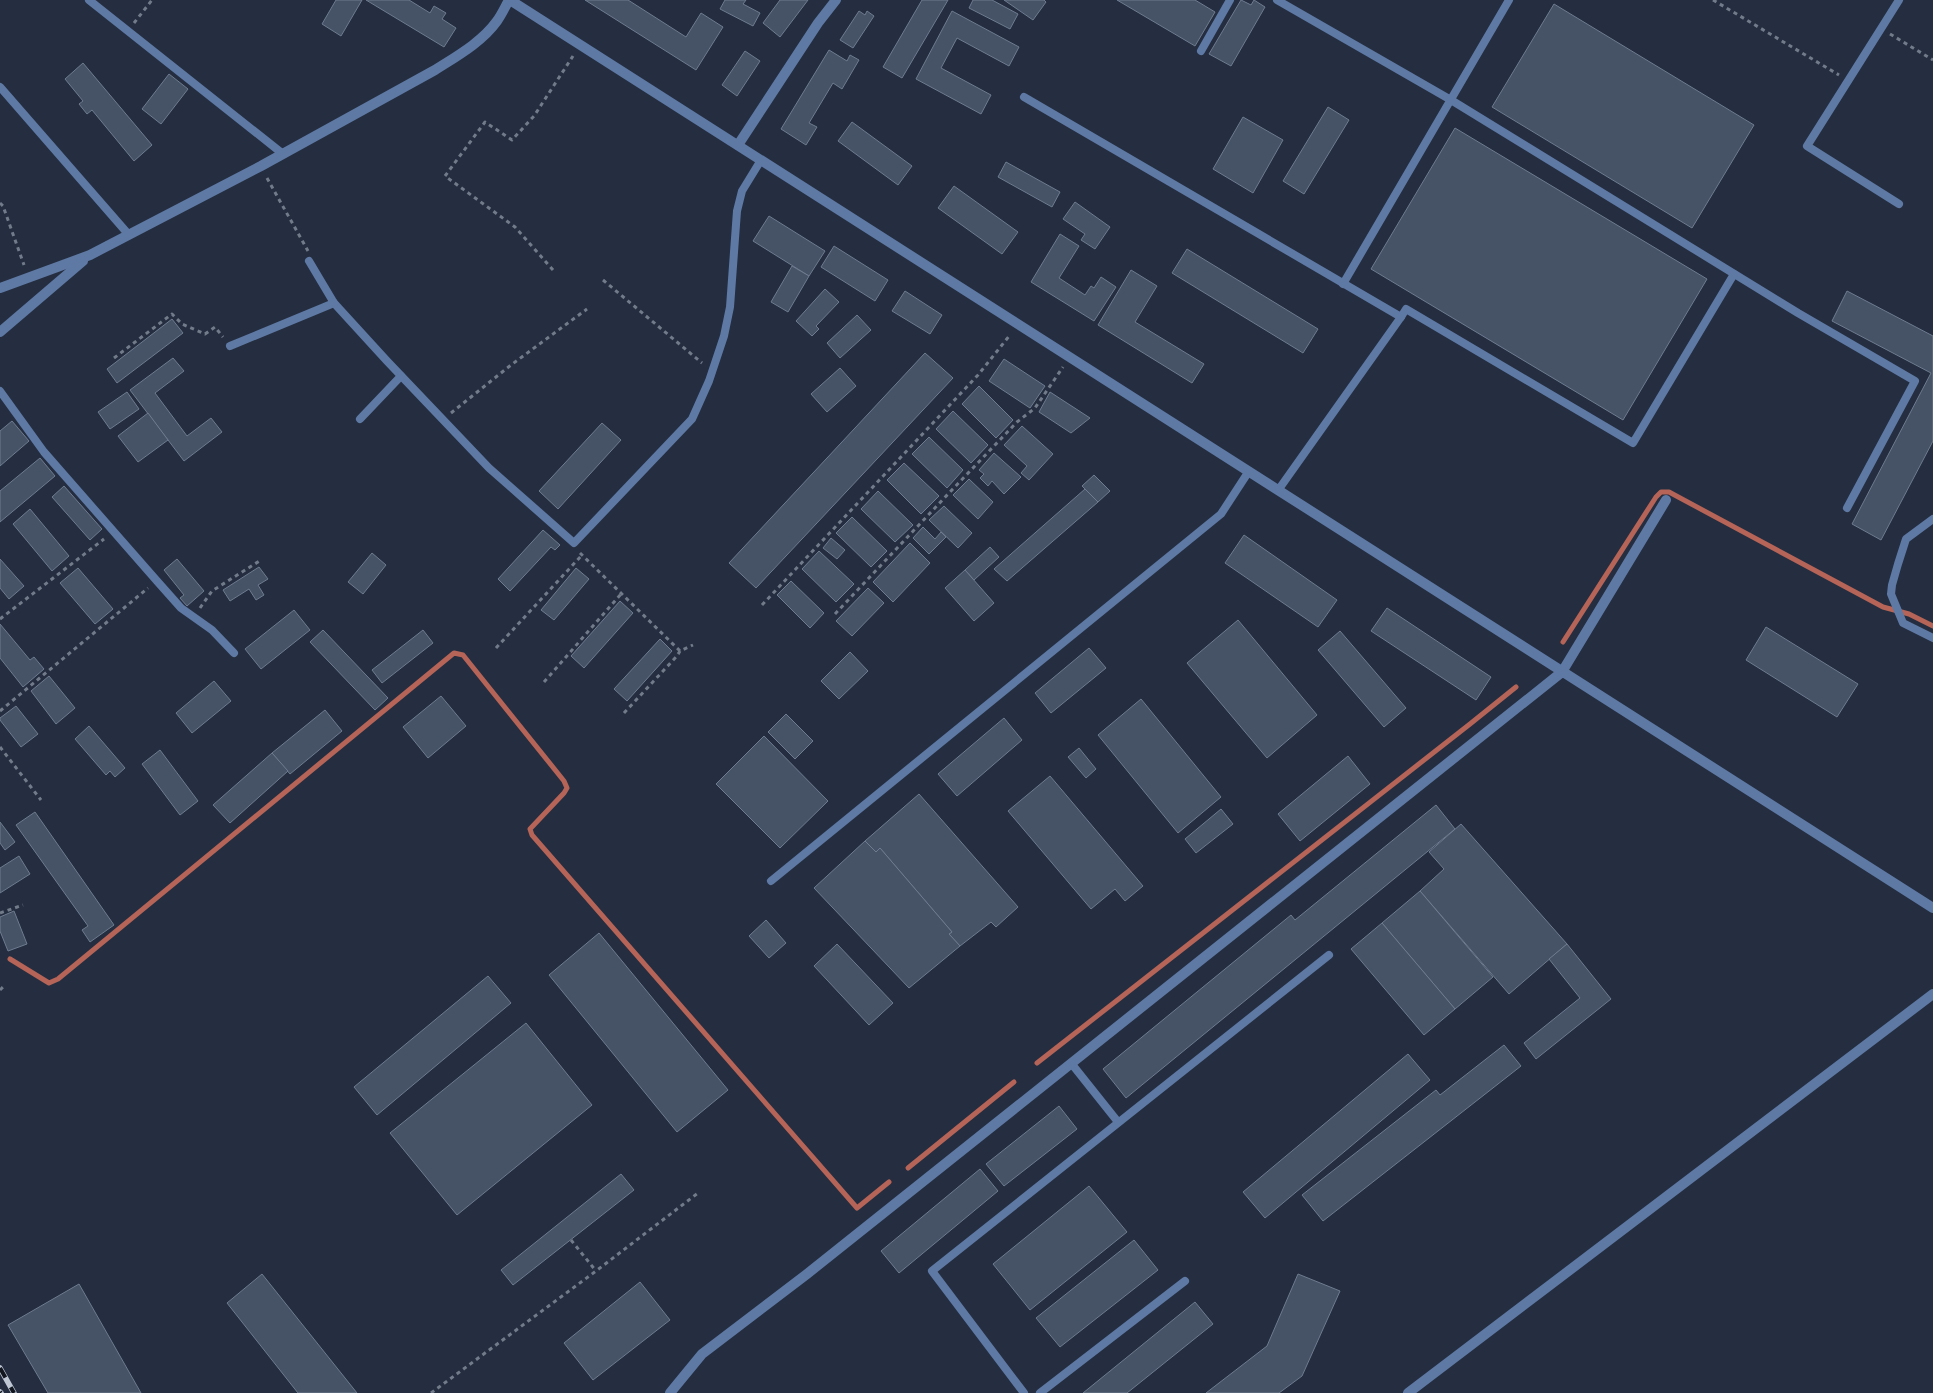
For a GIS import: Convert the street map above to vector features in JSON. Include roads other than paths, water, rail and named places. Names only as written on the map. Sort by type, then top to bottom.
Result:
[{"type":"street","points":[[0,288],[90,255],[261,166],[435,70],[463,52],[488,32],[510,0],[1933,908]]},
{"type":"street","points":[[738,145],[818,23],[836,0]]},
{"type":"street","points":[[0,332],[90,255]]},
{"type":"street","points":[[670,1393],[702,1354],[806,1274],[1562,672],[1666,500]]},
{"type":"street","points":[[1408,1393],[1933,994]]},
{"type":"lane","points":[[89,0],[283,154]]},
{"type":"lane","points":[[1201,51],[1230,0]]},
{"type":"lane","points":[[1277,0],[1451,100],[1734,274],[1915,381],[1847,508]]},
{"type":"lane","points":[[1343,284],[1509,0]]},
{"type":"lane","points":[[1898,0],[1807,146],[1899,204]]},
{"type":"lane","points":[[0,86],[129,235]]},
{"type":"lane","points":[[1024,97],[1401,318]]},
{"type":"lane","points":[[309,261],[334,303],[401,376],[489,468],[574,543],[692,419],[712,372],[724,336],[730,307],[737,211],[742,191],[761,160]]},
{"type":"lane","points":[[1279,489],[1406,309],[1633,443],[1734,274]]},
{"type":"lane","points":[[230,346],[334,303]]},
{"type":"lane","points":[[360,419],[401,376]]},
{"type":"lane","points":[[0,392],[44,452],[181,608],[212,630],[234,653]]},
{"type":"lane","points":[[771,881],[1221,514],[1249,471]]},
{"type":"lane","points":[[1933,519],[1906,539],[1892,585],[1893,602],[1902,623],[1933,638]]},
{"type":"lane","points":[[1024,1393],[932,1271],[1329,955]]},
{"type":"lane","points":[[1071,1063],[1118,1122]]},
{"type":"lane","points":[[1040,1393],[1185,1281]]},
{"type":"waterway","points":[[1563,642],[1661,492],[1669,492],[1883,607],[1909,614],[1933,626]]},
{"type":"waterway","points":[[10,959],[49,983],[58,979],[454,653],[463,655],[564,781],[567,788],[530,829],[532,835],[857,1208],[889,1182]]},
{"type":"waterway","points":[[1037,1063],[1516,687]]},
{"type":"waterway","points":[[908,1168],[1014,1082]]},
{"type":"railway","points":[[0,1368],[14,1393]]}]
